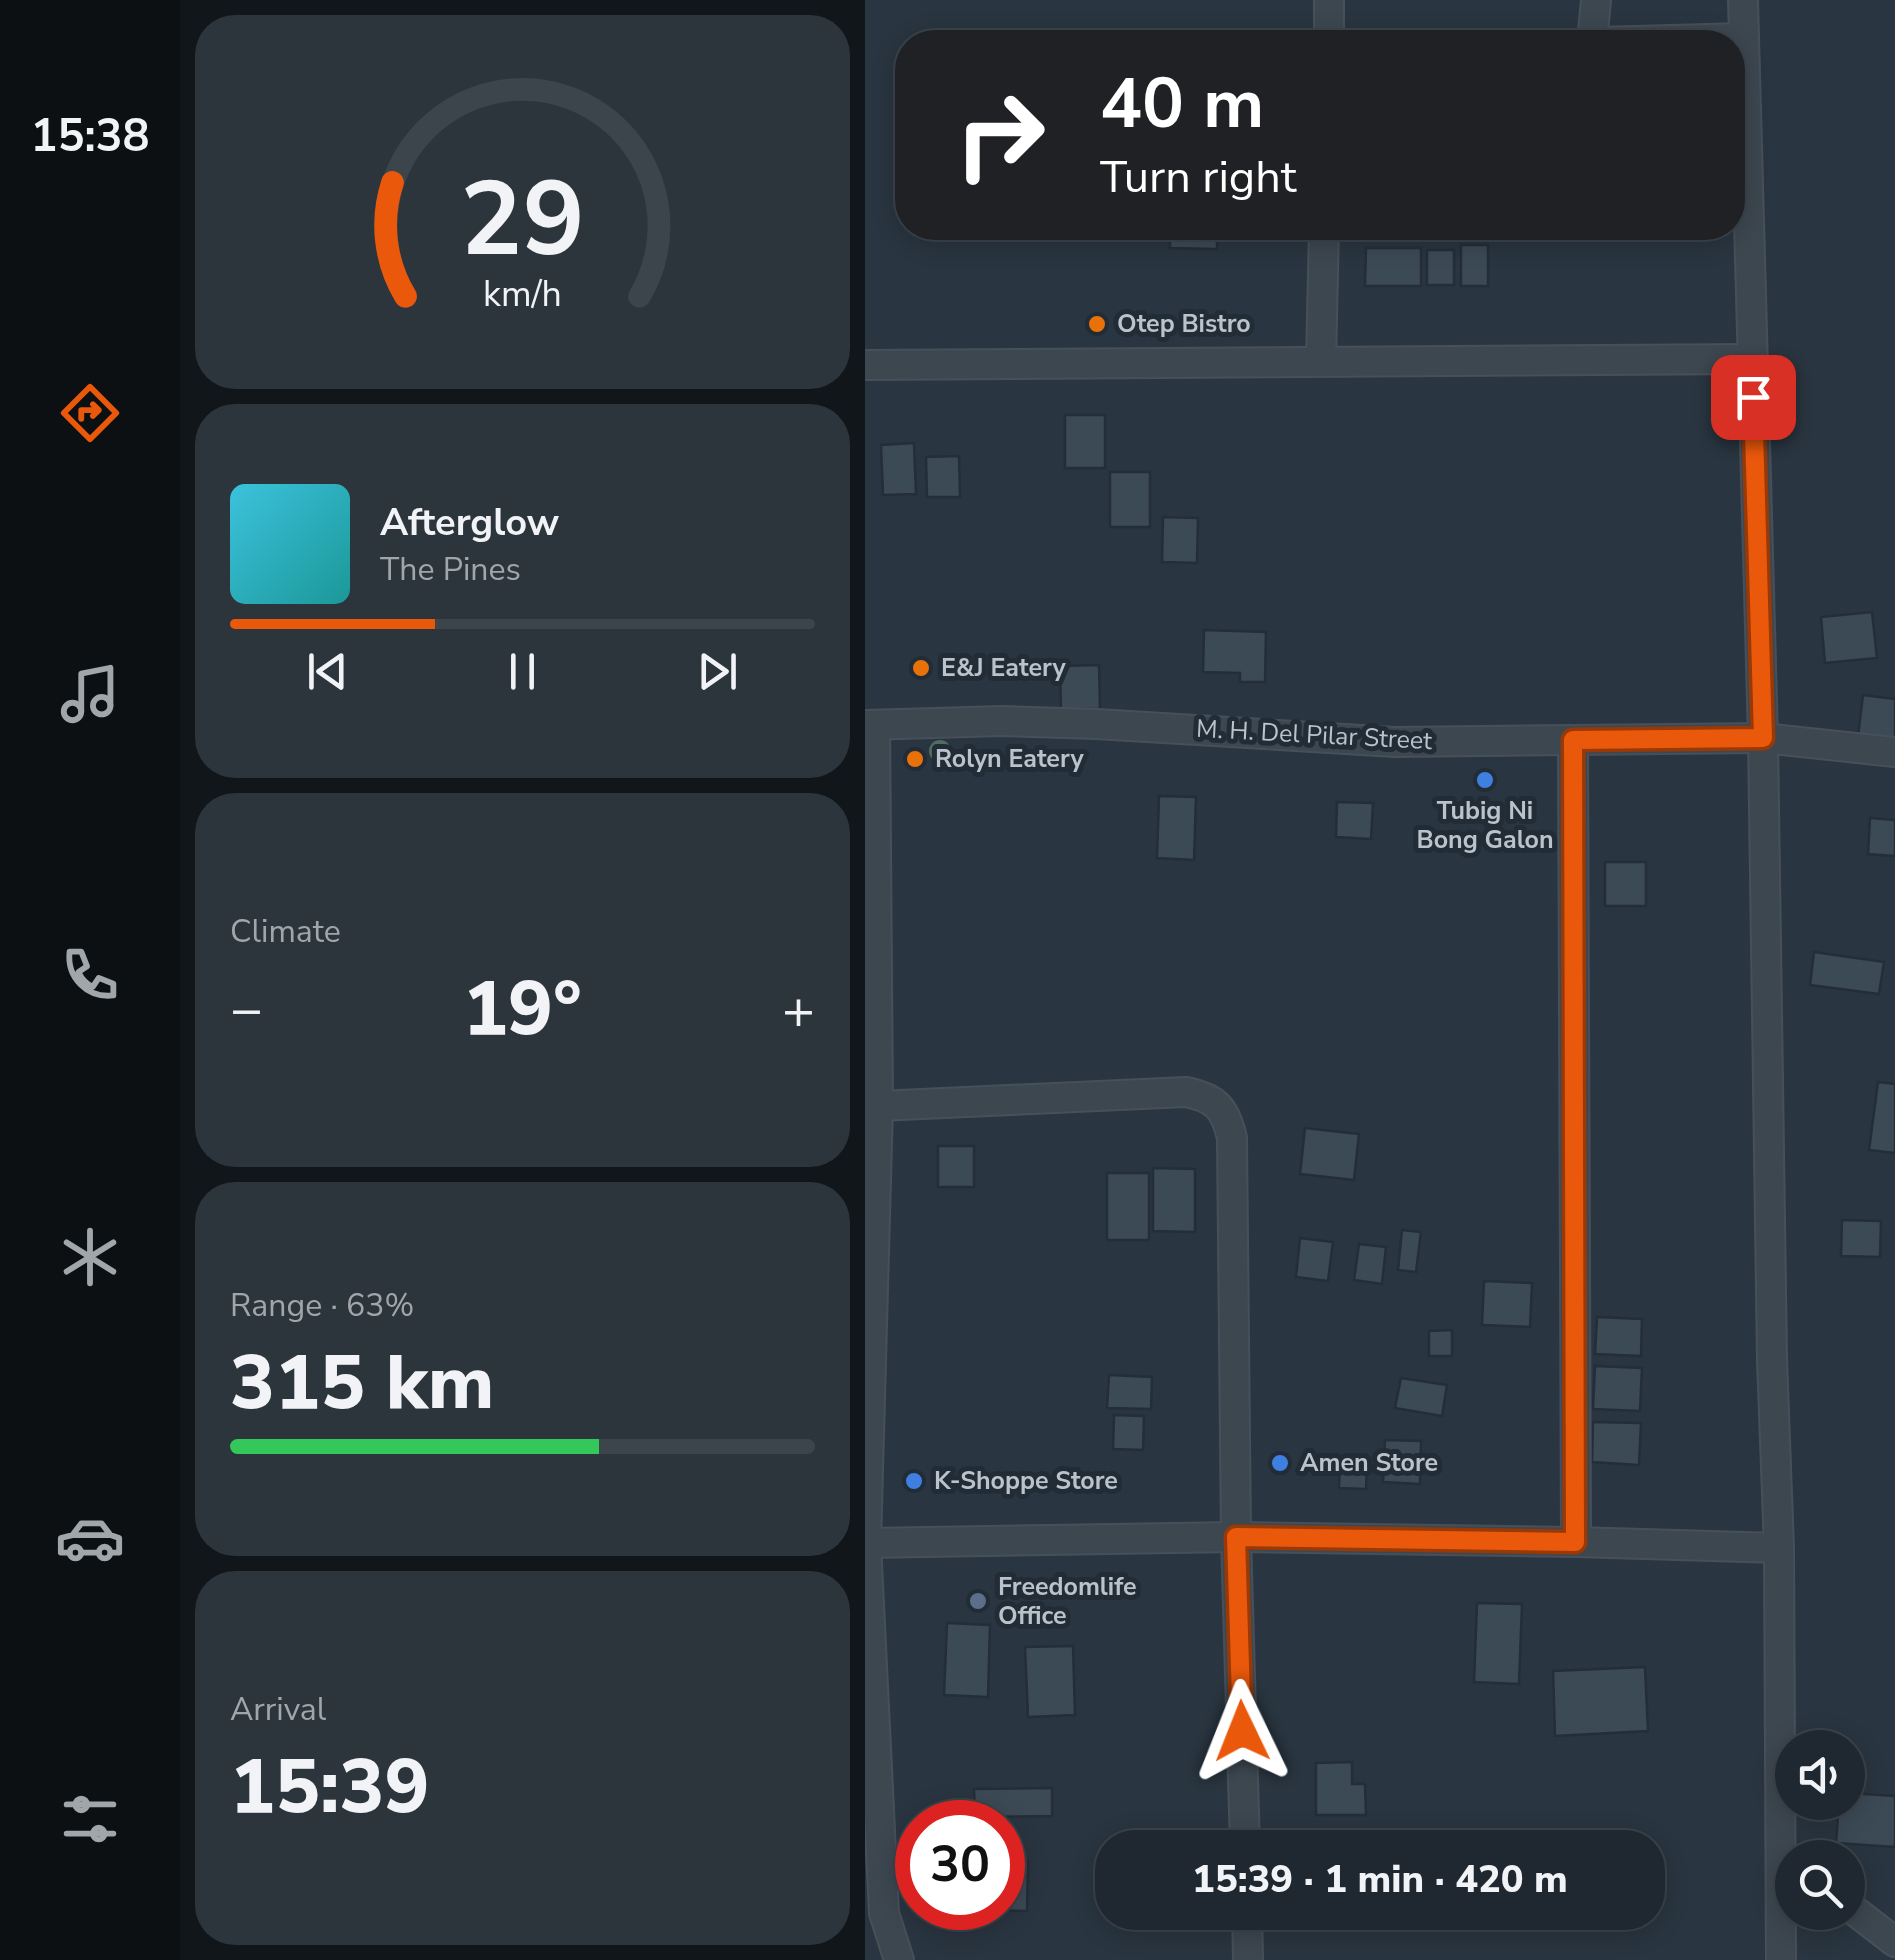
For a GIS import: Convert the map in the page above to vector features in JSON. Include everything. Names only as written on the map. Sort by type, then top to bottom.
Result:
[{"type":"street","points":[[1329,0],[1329,30]]},
{"type":"street","points":[[1596,0],[1596,30]]},
{"type":"street","points":[[1743,0],[1743,30]]},
{"type":"street","points":[[1745,109],[1763,738],[1772,1360],[1786,1840]]},
{"type":"street","points":[[1321,362],[1324,240]]},
{"type":"street","points":[[865,365],[1752,359]]},
{"type":"street","name":"M. H. Del Pilar Street","points":[[870,725],[1003,721],[1096,724],[1395,742],[1763,738],[1895,752]]},
{"type":"street","points":[[870,725],[879,1106],[865,1542],[885,1913],[899,1960]]},
{"type":"street","points":[[1573,740],[1575,1542]]},
{"type":"street","points":[[879,1106],[1186,1092],[1216,1103],[1227,1120],[1232,1138],[1236,1537],[1244,1830]]},
{"type":"street","points":[[865,1542],[1236,1537],[1779,1548]]},
{"type":"street","points":[[1865,1919],[1895,1942]]},
{"type":"street","points":[[1248,1930],[1249,1960]]},
{"type":"street","points":[[1781,1960],[1782,1930]]},
{"type":"building","points":[[1170,240],[1217,240],[1217,249],[1170,248]]},
{"type":"building","points":[[1461,245],[1488,245],[1488,286],[1461,286]]},
{"type":"building","points":[[1366,248],[1421,248],[1421,286],[1365,286]]},
{"type":"building","points":[[1427,250],[1454,250],[1454,285],[1427,285]]},
{"type":"building","points":[[1065,415],[1105,415],[1105,468],[1065,468]]},
{"type":"building","points":[[914,443],[916,494],[883,495],[881,445]]},
{"type":"building","points":[[959,456],[960,497],[927,497],[926,457]]},
{"type":"building","points":[[1110,472],[1150,472],[1150,527],[1110,527]]},
{"type":"building","points":[[1163,517],[1198,518],[1197,563],[1162,562]]},
{"type":"building","points":[[1872,612],[1877,658],[1825,663],[1821,617]]},
{"type":"building","points":[[1204,630],[1266,632],[1265,682],[1240,682],[1240,673],[1203,672]]},
{"type":"building","points":[[1099,665],[1100,709],[1061,709],[1060,666]]},
{"type":"building","points":[[1863,695],[1895,699],[1895,741],[1858,736]]},
{"type":"building","points":[[1159,796],[1196,797],[1194,860],[1157,858]]},
{"type":"building","points":[[1337,802],[1373,803],[1371,839],[1336,837]]},
{"type":"building","points":[[1870,818],[1895,820],[1895,856],[1868,854]]},
{"type":"building","points":[[1605,862],[1646,862],[1646,906],[1605,906]]},
{"type":"building","points":[[1814,952],[1884,962],[1879,994],[1810,985]]},
{"type":"building","points":[[1878,1082],[1895,1084],[1895,1153],[1869,1150]]},
{"type":"building","points":[[1305,1128],[1359,1134],[1354,1180],[1300,1174]]},
{"type":"building","points":[[938,1146],[974,1146],[974,1187],[938,1187]]},
{"type":"building","points":[[1153,1168],[1195,1169],[1195,1232],[1153,1231]]},
{"type":"building","points":[[1107,1173],[1149,1173],[1149,1240],[1107,1240]]},
{"type":"building","points":[[1842,1220],[1881,1221],[1880,1257],[1841,1256]]},
{"type":"building","points":[[1402,1230],[1421,1232],[1416,1272],[1398,1270]]},
{"type":"building","points":[[1300,1238],[1333,1242],[1328,1281],[1296,1277]]},
{"type":"building","points":[[1359,1244],[1386,1247],[1382,1284],[1354,1280]]},
{"type":"building","points":[[1484,1281],[1532,1283],[1530,1327],[1482,1325]]},
{"type":"building","points":[[1597,1317],[1642,1319],[1641,1356],[1595,1354]]},
{"type":"building","points":[[1452,1330],[1452,1356],[1429,1356],[1429,1331]]},
{"type":"building","points":[[1595,1366],[1642,1368],[1640,1411],[1593,1409]]},
{"type":"building","points":[[1109,1375],[1152,1377],[1151,1409],[1107,1408]]},
{"type":"building","points":[[1401,1378],[1447,1385],[1442,1416],[1395,1408]]},
{"type":"building","points":[[1114,1415],[1144,1416],[1143,1450],[1113,1449]]},
{"type":"building","points":[[1593,1422],[1641,1423],[1639,1465],[1592,1462]]},
{"type":"building","points":[[1385,1440],[1421,1441],[1420,1484],[1383,1482]]},
{"type":"building","points":[[1340,1462],[1367,1463],[1366,1489],[1339,1488]]},
{"type":"building","points":[[1477,1603],[1522,1604],[1519,1684],[1474,1682]]},
{"type":"building","points":[[947,1623],[990,1625],[988,1697],[944,1695]]},
{"type":"building","points":[[1073,1646],[1075,1715],[1028,1717],[1025,1647]]},
{"type":"building","points":[[1645,1667],[1648,1731],[1555,1736],[1553,1671]]},
{"type":"building","points":[[1352,1762],[1352,1784],[1365,1784],[1366,1815],[1316,1815],[1316,1763]]},
{"type":"building","points":[[1052,1788],[1052,1816],[1025,1816],[1025,1800],[974,1800],[974,1789]]},
{"type":"building","points":[[1865,1794],[1895,1796],[1895,1847],[1865,1845],[1865,1840],[1836,1840],[1838,1820],[1865,1820]]},
{"type":"building","points":[[1025,1861],[1028,1861],[1025,1911]]},
{"type":"place","name":"Otep Bistro","points":[[1097,324]]},
{"type":"place","name":"E&J Eatery","points":[[921,668]]},
{"type":"place","name":"Rolyn Eatery","points":[[915,759]]},
{"type":"place","name":"Tubig Ni Bong Galon","points":[[1485,780]]},
{"type":"place","name":"Amen Store","points":[[1280,1463]]},
{"type":"place","name":"K-Shoppe Store","points":[[914,1481]]},
{"type":"place","name":"Freedomlife Office","points":[[978,1601]]},
{"type":"route","points":[[1242,1731],[1236,1537],[1575,1542],[1573,740],[1763,738],[1753,397]]}]
